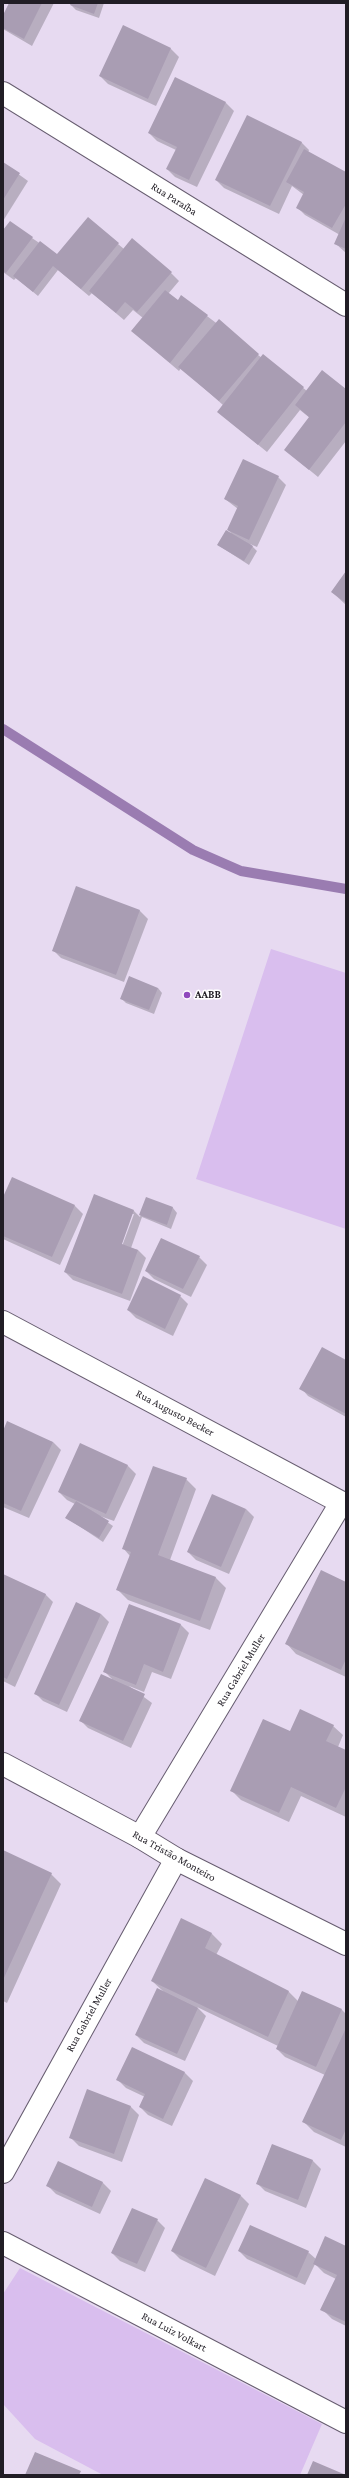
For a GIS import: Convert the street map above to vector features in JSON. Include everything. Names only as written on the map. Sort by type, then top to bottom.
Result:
[{"type":"street","name":"Rua Paraíba","points":[[3,93],[346,305]]},
{"type":"street","name":"Rua Augusto Becker","points":[[3,1322],[344,1504]]},
{"type":"street","name":"Rua Gabriel Muller","points":[[140,1837],[344,1504]]},
{"type":"street","name":"Rua Tristão Monteiro","points":[[3,1764],[140,1837],[176,1859],[346,1944]]},
{"type":"street","name":"Rua Gabriel Muller","points":[[3,2172],[176,1859]]},
{"type":"street","name":"Rua Luiz Volkart","points":[[3,2243],[346,2422]]},
{"type":"shaded area","points":[[271,949],[346,973],[346,1229],[196,1179]]},
{"type":"shaded area","points":[[20,2268],[322,2424],[300,2475],[103,2475],[35,2439],[3,2404],[3,2294]]},
{"type":"building","points":[[9,3],[42,3],[24,39],[3,28],[3,15]]},
{"type":"building","points":[[71,3],[98,3],[94,14],[70,5]]},
{"type":"building","points":[[123,25],[171,48],[148,99],[99,76]]},
{"type":"building","points":[[175,77],[226,102],[189,180],[166,169],[177,147],[148,133]]},
{"type":"building","points":[[247,115],[302,142],[270,206],[215,180]]},
{"type":"building","points":[[304,149],[346,172],[346,204],[332,228],[296,208],[304,192],[286,182]]},
{"type":"building","points":[[3,162],[20,173],[3,200]]},
{"type":"building","points":[[88,217],[119,243],[81,289],[53,266],[33,292],[13,276],[40,241],[57,254]]},
{"type":"building","points":[[346,217],[346,249],[334,244]]},
{"type":"building","points":[[10,221],[33,237],[6,273],[3,271],[3,230]]},
{"type":"building","points":[[132,238],[172,272],[137,312],[125,302],[116,313],[89,291]]},
{"type":"building","points":[[165,290],[178,300],[181,295],[208,315],[170,363],[131,331]]},
{"type":"building","points":[[219,319],[259,354],[219,401],[178,367]]},
{"type":"building","points":[[263,354],[304,387],[258,445],[217,412]]},
{"type":"building","points":[[322,370],[346,389],[346,422],[309,470],[284,450],[309,417],[295,405]]},
{"type":"building","points":[[243,459],[279,476],[249,540],[227,530],[238,506],[224,499]]},
{"type":"building","points":[[226,530],[253,546],[244,561],[217,545]]},
{"type":"building","points":[[346,571],[346,603],[331,592]]},
{"type":"building","points":[[76,886],[140,910],[116,975],[52,951]]},
{"type":"building","points":[[129,976],[158,988],[149,1010],[120,999]]},
{"type":"building","points":[[12,1177],[75,1205],[52,1257],[3,1236],[3,1197]]},
{"type":"building","points":[[94,1194],[134,1210],[122,1244],[138,1250],[122,1294],[64,1272]]},
{"type":"building","points":[[146,1197],[173,1207],[167,1225],[139,1215]]},
{"type":"building","points":[[161,1238],[200,1256],[183,1289],[145,1271]]},
{"type":"building","points":[[143,1276],[181,1295],[165,1329],[127,1310]]},
{"type":"building","points":[[322,1347],[346,1360],[346,1414],[299,1389]]},
{"type":"building","points":[[7,1421],[53,1442],[21,1511],[3,1503],[3,1431]]},
{"type":"building","points":[[80,1443],[128,1465],[106,1514],[58,1492]]},
{"type":"building","points":[[153,1466],[187,1478],[158,1555],[216,1577],[200,1621],[116,1590],[131,1552],[122,1549]]},
{"type":"building","points":[[212,1494],[246,1509],[221,1567],[187,1552]]},
{"type":"building","points":[[76,1501],[109,1521],[99,1538],[65,1518]]},
{"type":"building","points":[[321,1570],[346,1582],[346,1659],[341,1670],[285,1644]]},
{"type":"building","points":[[3,1574],[46,1594],[7,1679],[3,1677]]},
{"type":"building","points":[[76,1602],[101,1614],[59,1705],[34,1694]]},
{"type":"building","points":[[129,1604],[181,1624],[163,1672],[144,1664],[136,1685],[103,1672]]},
{"type":"building","points":[[101,1674],[145,1694],[123,1741],[79,1721]]},
{"type":"building","points":[[300,1709],[334,1725],[326,1741],[346,1750],[346,1787],[336,1808],[291,1787],[279,1813],[230,1791],[263,1719],[290,1731]]},
{"type":"building","points":[[3,1850],[52,1873],[3,1980]]},
{"type":"building","points":[[181,1918],[212,1933],[205,1948],[289,1991],[268,2037],[151,1981]]},
{"type":"building","points":[[157,1988],[198,2008],[177,2054],[135,2035]]},
{"type":"building","points":[[302,1991],[342,2009],[316,2067],[276,2049]]},
{"type":"building","points":[[346,2028],[346,2129],[341,2140],[302,2122]]},
{"type":"building","points":[[132,2047],[185,2072],[163,2119],[139,2107],[145,2094],[116,2080]]},
{"type":"building","points":[[87,2089],[131,2106],[114,2154],[69,2138]]},
{"type":"building","points":[[272,2144],[313,2160],[298,2200],[256,2184]]},
{"type":"building","points":[[58,2161],[103,2182],[92,2207],[46,2186]]},
{"type":"building","points":[[205,2178],[241,2195],[206,2268],[171,2251]]},
{"type":"building","points":[[132,2208],[158,2219],[137,2264],[111,2253]]},
{"type":"building","points":[[250,2225],[309,2251],[297,2278],[238,2251]]},
{"type":"building","points":[[325,2236],[346,2246],[346,2322],[320,2310],[337,2275],[313,2264]]},
{"type":"building","points":[[35,2452],[81,2471],[79,2475],[25,2475]]},
{"type":"building","points":[[313,2461],[346,2475],[307,2475]]},
{"type":"waterway","points":[[3,729],[193,850],[241,871],[346,889]]},
{"type":"place","name":"AABB","points":[[187,995]]}]
